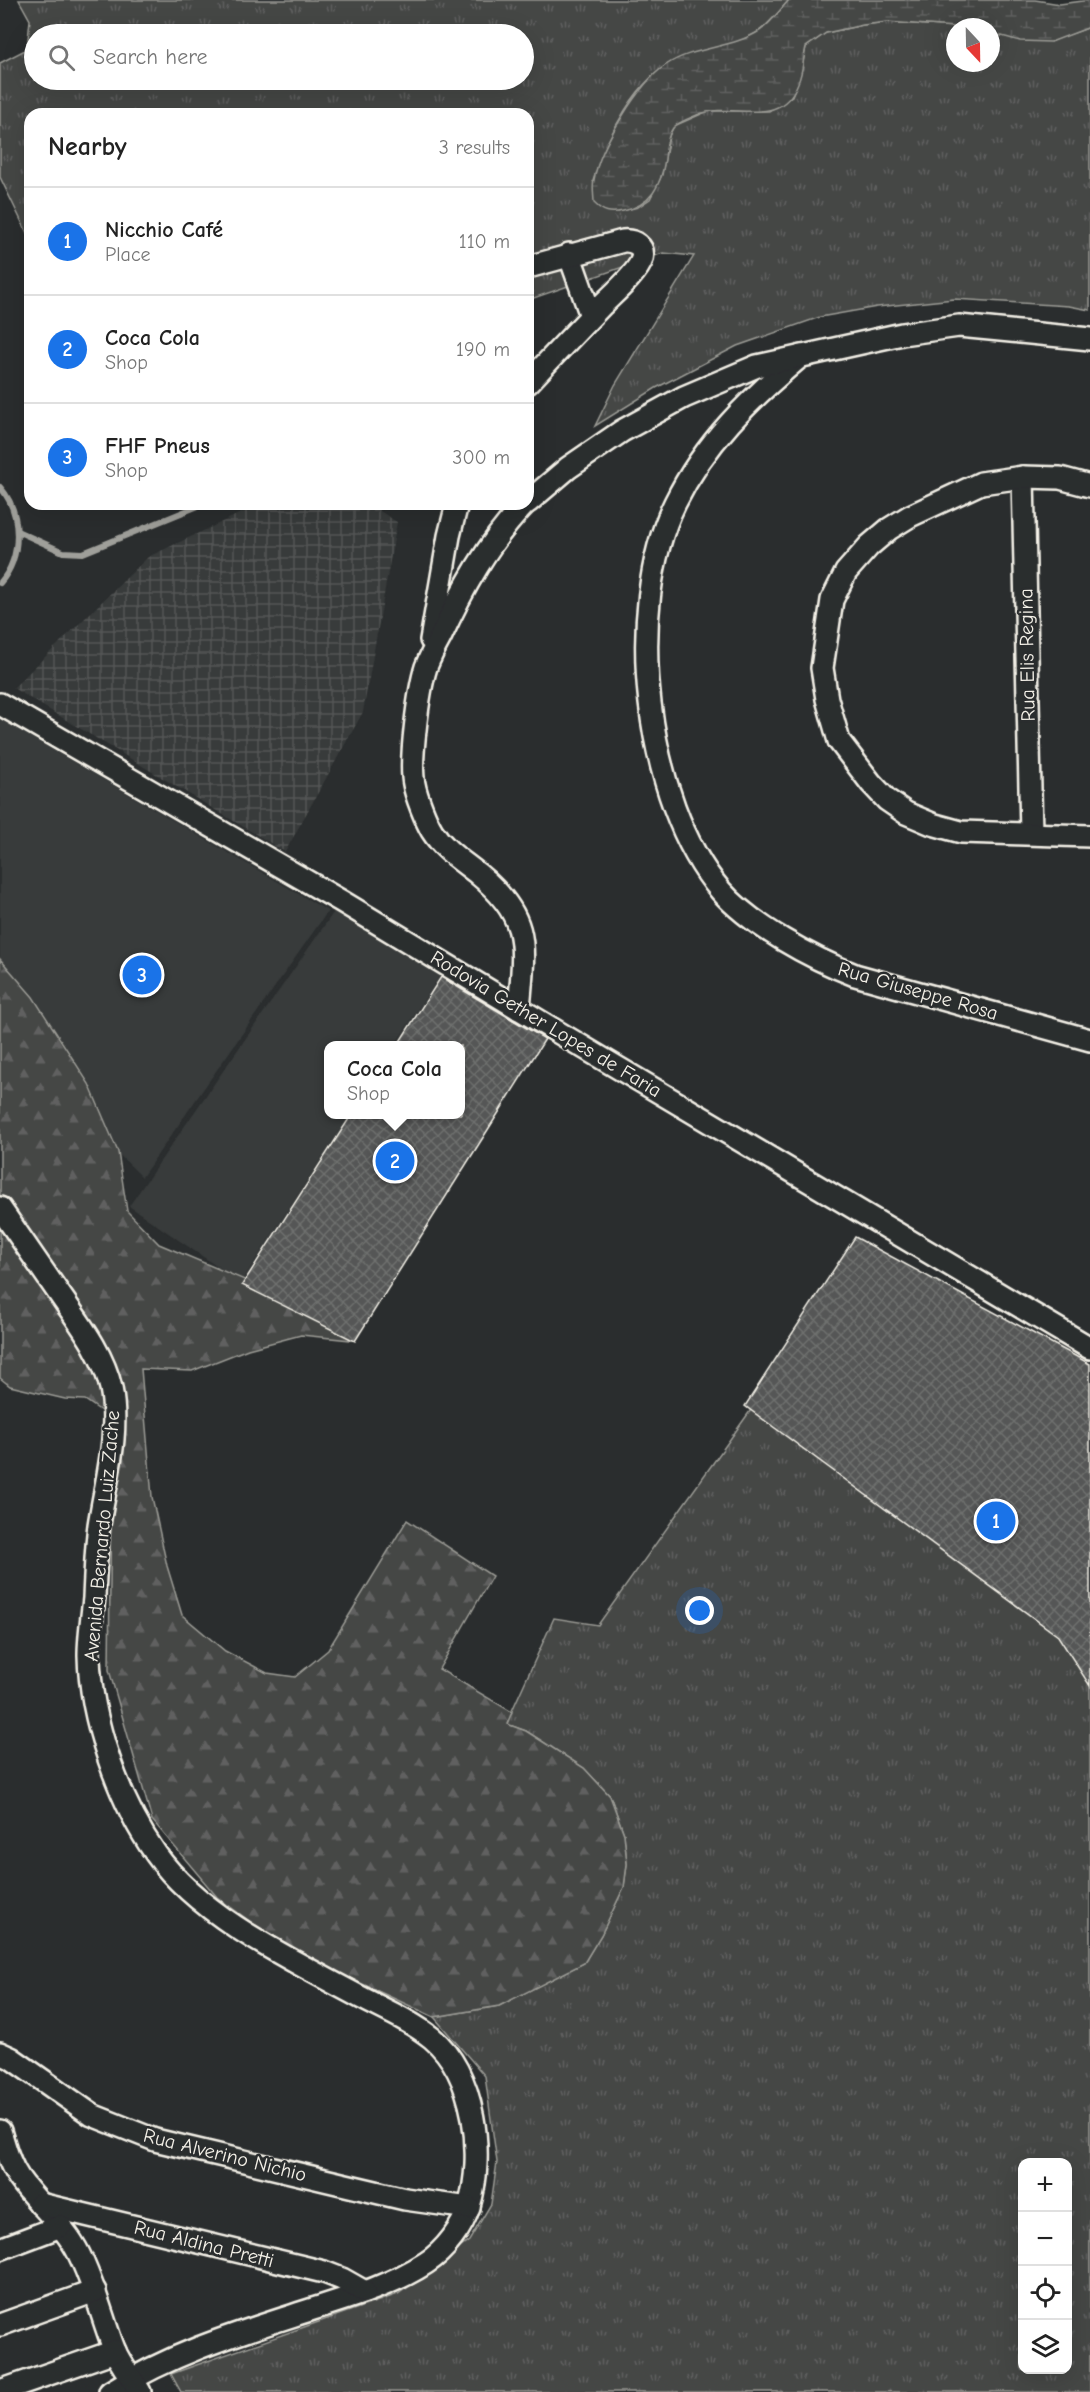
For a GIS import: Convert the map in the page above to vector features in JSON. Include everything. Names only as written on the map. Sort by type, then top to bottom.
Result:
[{"type":"street","points":[[534,265],[569,254],[630,240],[639,245],[642,251],[641,262],[534,377]]},
{"type":"street","points":[[569,254],[591,316]]},
{"type":"street","points":[[534,497],[577,461],[622,431],[684,397],[757,366],[902,334],[959,326],[1090,339]]},
{"type":"street","name":"Rua Giuseppe Rosa","points":[[801,356],[736,413],[716,439],[674,504],[664,531],[653,575],[646,620],[655,743],[669,792],[687,840],[708,875],[744,913],[825,964],[855,975],[1090,1040]]},
{"type":"street","points":[[1089,837],[961,832],[932,824],[906,813],[887,800],[840,741],[826,699],[822,668],[832,600],[846,572],[869,546],[910,516],[981,483],[1023,477],[1060,478],[1090,486]]},
{"type":"street","name":"Rua Elis Regina","points":[[1023,477],[1031,833]]},
{"type":"street","points":[[456,510],[426,667],[415,742],[413,784],[432,831],[448,850],[481,876],[508,905],[516,919],[523,935],[524,950],[519,1009]]},
{"type":"street","points":[[426,667],[446,624],[491,544],[521,510]]},
{"type":"street","name":"Rodovia Gether Lopes de Faria","points":[[0,704],[351,907],[1090,1348]]},
{"type":"street","name":"Avenida Bernardo Luiz Zache","points":[[0,1208],[85,1330],[110,1384],[114,1411],[113,1438],[99,1529],[89,1656],[93,1691],[102,1732],[111,1768],[123,1796],[157,1855],[181,1882],[229,1921],[262,1944],[408,2022],[434,2040],[459,2078],[467,2097],[476,2137],[477,2170],[469,2208],[444,2248],[427,2263],[365,2292],[215,2341],[156,2364],[136,2385],[110,2392]]},
{"type":"street","name":"Rua Alverino Nichio","points":[[0,2053],[11,2058],[92,2115],[156,2140],[405,2199],[469,2208]]},
{"type":"street","points":[[0,2131],[9,2158],[9,2180],[40,2204],[61,2226],[78,2252],[95,2291],[115,2351],[136,2385]]},
{"type":"street","name":"Rua Aldina Pretti","points":[[40,2204],[324,2272],[365,2292]]},
{"type":"street","points":[[0,2248],[61,2226]]},
{"type":"street","points":[[0,2325],[95,2291]]},
{"type":"street","points":[[0,2391],[115,2351]]},
{"type":"shaded area","points":[[247,510],[378,510],[397,522],[363,712],[285,852],[13,688],[148,557]]},
{"type":"shaded area","points":[[0,719],[328,911],[142,1177],[0,1038]]},
{"type":"shaded area","points":[[340,903],[446,967],[398,1041],[324,1041],[324,1119],[347,1119],[241,1283],[129,1206]]},
{"type":"green space","points":[[19,0],[789,0],[755,34],[734,43],[678,59],[663,68],[636,94],[606,147],[593,181],[618,212],[638,207],[650,199],[662,175],[669,136],[674,126],[708,111],[769,111],[792,96],[801,72],[806,47],[826,33],[887,22],[946,26],[946,72],[1000,72],[1000,35],[1041,40],[1052,39],[1090,27],[1090,310],[1069,306],[954,299],[877,307],[820,317],[737,346],[656,388],[595,426],[615,385],[694,256],[663,253],[534,298],[534,108],[24,108],[24,227],[0,177],[0,63],[24,51],[24,90],[534,90],[534,24],[30,24],[30,20]]},
{"type":"green space","points":[[789,0],[1035,0],[1060,4],[1090,0],[1090,27],[1051,42],[1020,41],[1000,35],[1000,18],[946,18],[946,26],[887,22],[826,33],[806,47],[798,83],[790,98],[779,106],[767,110],[711,111],[681,122],[671,132],[661,178],[648,199],[633,208],[614,212],[607,212],[594,203],[593,183],[597,167],[612,134],[633,101],[655,74],[666,65],[689,54],[750,36],[772,20]]},
{"type":"green space","points":[[0,959],[33,997],[89,1084],[118,1152],[127,1211],[159,1244],[266,1289],[319,1302],[351,1340],[301,1335],[248,1349],[192,1371],[141,1369],[152,1497],[167,1566],[182,1615],[225,1651],[267,1673],[295,1677],[328,1650],[407,1520],[492,1576],[439,1669],[512,1712],[507,1724],[526,1731],[584,1768],[610,1796],[624,1834],[627,1864],[624,1887],[601,1935],[584,1963],[499,2006],[434,2017],[317,1963],[259,1928],[217,1897],[152,1820],[109,1670],[111,1492],[117,1422],[85,1400],[65,1399],[10,1386],[0,1378]]},
{"type":"green space","points":[[866,1248],[1090,1631],[1090,2392],[181,2392],[171,2374],[398,2294],[469,2241],[491,2204],[497,2162],[485,2076],[434,2017],[499,2006],[584,1963],[601,1935],[624,1887],[627,1864],[624,1834],[610,1796],[584,1768],[526,1731],[506,1724],[554,1618],[598,1625]]},
{"type":"building","points":[[441,977],[545,1039],[355,1341],[242,1285],[349,1119],[465,1119],[465,1041],[400,1041]]},
{"type":"building","points":[[855,1237],[1090,1364],[1090,1686],[1058,1636],[745,1406]]},
{"type":"waterway","points":[[0,487],[13,509],[17,535],[13,561],[0,583]]},
{"type":"waterway","points":[[17,531],[63,552],[83,553],[188,510]]},
{"type":"place","name":"FHF Pneus","points":[[142,975]]},
{"type":"place","name":"Coca Cola","points":[[395,1161]]},
{"type":"place","name":"Nicchio Café","points":[[996,1521]]}]
